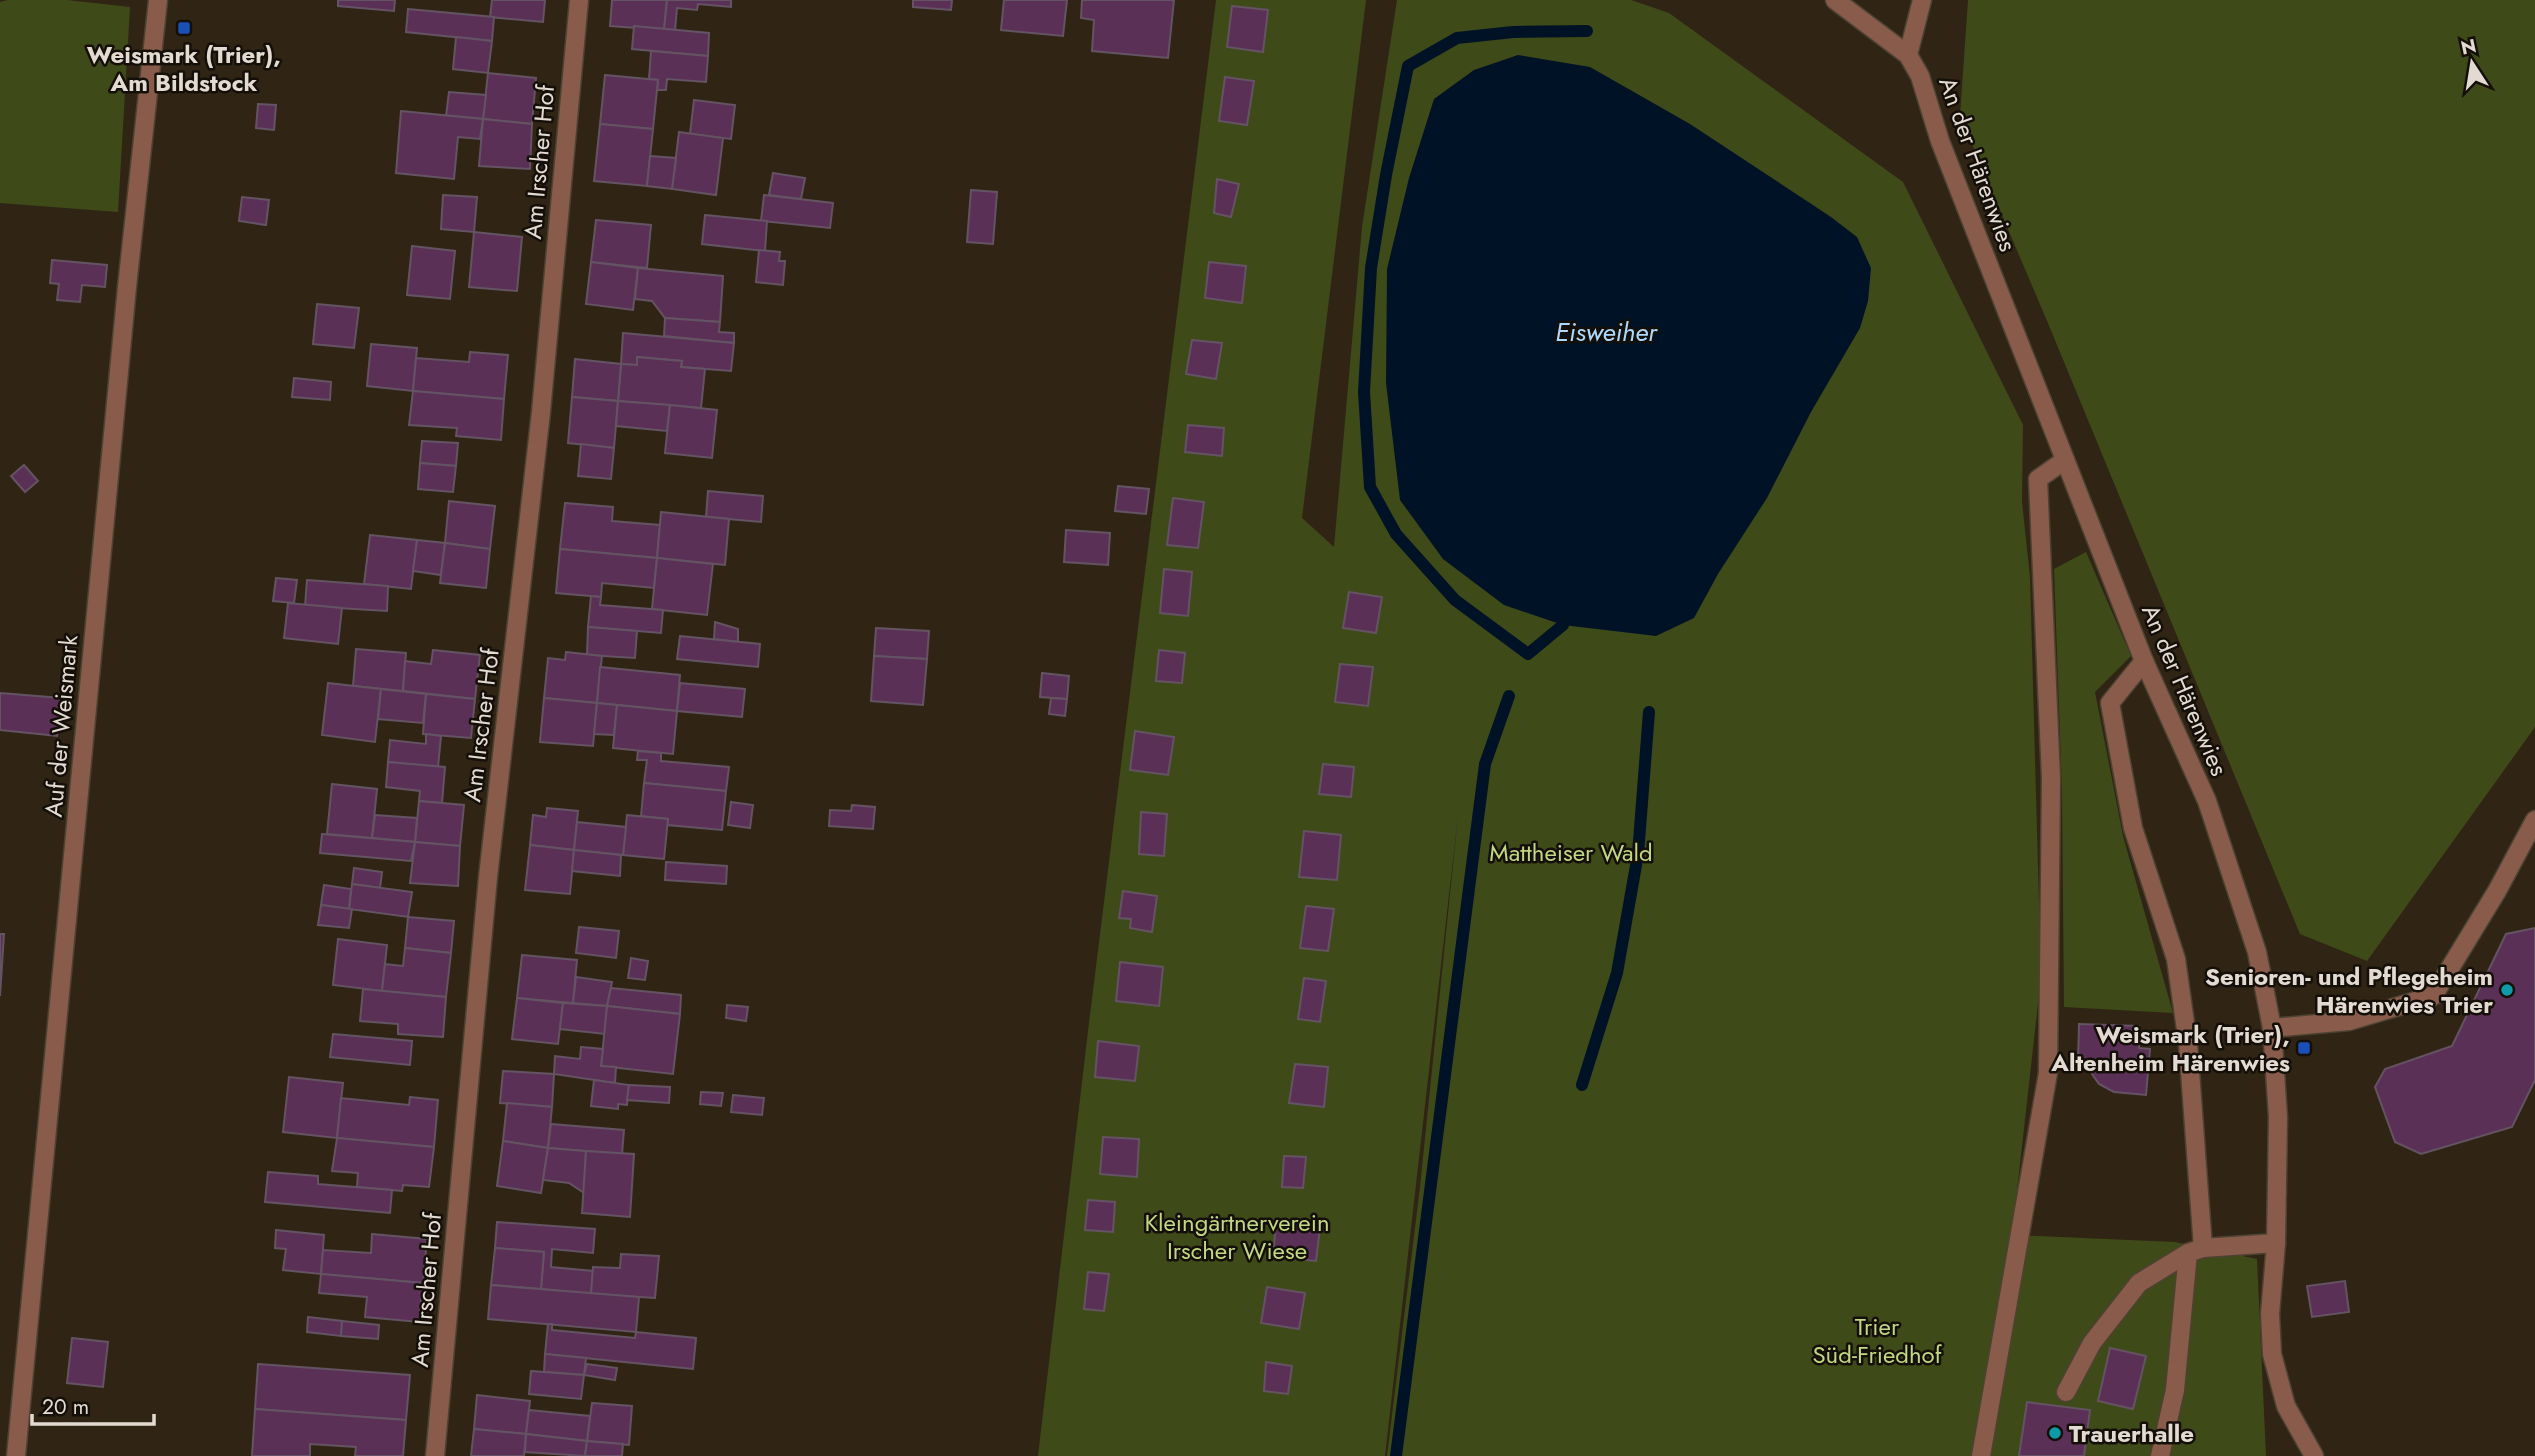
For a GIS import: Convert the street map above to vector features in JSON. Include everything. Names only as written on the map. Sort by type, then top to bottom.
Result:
[{"type":"street","name":"Auf der Weismark","points":[[16,1456],[127,287],[158,0]]},
{"type":"street","name":"Am Irscher Hof","points":[[435,1456],[488,877],[541,412],[579,0]]},
{"type":"street","name":"An der Härenwies","points":[[1835,0],[1908,55],[1920,76],[1940,141],[2144,661],[2207,802],[2257,952],[2272,1028],[2278,1117],[2276,1243],[2270,1314],[2272,1354],[2286,1406],[2314,1456]]},
{"type":"street","points":[[1908,55],[1922,0]]},
{"type":"street","points":[[1982,1456],[2048,1073],[2052,778],[2038,479],[2065,460]]},
{"type":"street","points":[[2144,661],[2110,703],[2133,828],[2176,958],[2189,1044],[2196,1250],[2175,1390],[2160,1456]]},
{"type":"street","points":[[2272,1028],[2349,1021],[2433,996],[2497,891],[2535,820]]},
{"type":"street","points":[[2066,1392],[2092,1343],[2139,1283],[2196,1250],[2276,1243]]},
{"type":"green space","points":[[67,0],[130,7],[118,212],[0,203],[0,2]]},
{"type":"green space","points":[[1216,0],[1366,0],[1302,518],[1334,547],[1362,227],[1397,0],[1631,0],[1669,13],[1903,182],[2023,425],[2022,502],[2030,577],[2041,977],[2012,1235],[2175,1242],[2257,1259],[2266,1456],[1387,1456],[1420,1187],[1458,816],[1385,1456],[1038,1456]]},
{"type":"green space","points":[[1968,0],[2535,0],[2535,727],[2367,961],[2300,934],[1960,116]]},
{"type":"green space","points":[[2086,552],[2131,656],[2095,692],[2123,836],[2173,1013],[2064,1007],[2062,791],[2054,569]]},
{"type":"water","name":"Eisweiher","points":[[1518,55],[1590,67],[1690,124],[1857,237],[1871,268],[1868,301],[1860,328],[1811,412],[1767,498],[1718,574],[1694,618],[1656,636],[1563,625],[1504,605],[1443,559],[1400,500],[1386,383],[1387,269],[1409,178],[1434,99],[1474,70]]},
{"type":"building","points":[[338,0],[395,0],[394,11],[338,6]]},
{"type":"building","points":[[492,0],[545,0],[543,22],[490,17]]},
{"type":"building","points":[[612,0],[667,0],[664,30],[610,26]]},
{"type":"building","points":[[667,0],[731,0],[731,7],[698,4],[697,10],[677,8],[675,30],[664,30]]},
{"type":"building","points":[[913,0],[952,0],[951,10],[913,7]]},
{"type":"building","points":[[1004,0],[1067,0],[1063,36],[1001,30]]},
{"type":"building","points":[[1082,0],[1174,0],[1168,58],[1092,51],[1094,20],[1081,18]]},
{"type":"building","points":[[1232,6],[1268,10],[1263,52],[1227,47]]},
{"type":"building","points":[[408,9],[494,17],[492,41],[406,32]]},
{"type":"building","points":[[634,26],[709,33],[708,56],[632,49]]},
{"type":"building","points":[[456,37],[492,41],[488,73],[453,69]]},
{"type":"building","points":[[651,51],[708,56],[706,82],[667,79],[666,90],[657,90],[658,80],[649,79]]},
{"type":"building","points":[[488,73],[536,78],[532,124],[483,119]]},
{"type":"building","points":[[605,75],[658,80],[653,129],[600,124]]},
{"type":"building","points":[[1225,77],[1254,81],[1247,125],[1219,121]]},
{"type":"building","points":[[449,92],[486,95],[483,119],[446,116]]},
{"type":"building","points":[[694,100],[735,105],[731,139],[690,134]]},
{"type":"building","points":[[258,104],[276,105],[274,130],[256,128]]},
{"type":"building","points":[[401,111],[483,119],[480,139],[458,137],[454,179],[396,173]]},
{"type":"building","points":[[483,119],[532,124],[530,169],[479,166]]},
{"type":"building","points":[[600,124],[653,129],[647,186],[594,181]]},
{"type":"building","points":[[679,132],[723,138],[716,195],[672,189]]},
{"type":"building","points":[[650,156],[676,158],[672,189],[647,186]]},
{"type":"building","points":[[773,173],[805,178],[801,199],[769,195]]},
{"type":"building","points":[[1217,179],[1239,184],[1231,217],[1214,213]]},
{"type":"building","points":[[971,190],[997,192],[993,244],[967,242]]},
{"type":"building","points":[[443,195],[477,197],[474,232],[441,229]]},
{"type":"building","points":[[764,195],[833,203],[830,228],[761,221]]},
{"type":"building","points":[[242,197],[269,200],[266,225],[239,221]]},
{"type":"building","points":[[705,215],[767,221],[765,251],[702,244]]},
{"type":"building","points":[[596,220],[651,225],[647,268],[591,262]]},
{"type":"building","points":[[474,232],[522,237],[517,291],[469,287]]},
{"type":"building","points":[[412,246],[455,251],[450,299],[407,295]]},
{"type":"building","points":[[759,250],[780,252],[779,261],[785,261],[783,285],[756,282]]},
{"type":"building","points":[[52,260],[107,265],[105,287],[82,285],[80,302],[57,300],[59,284],[50,283]]},
{"type":"building","points":[[591,262],[638,268],[633,310],[586,304]]},
{"type":"building","points":[[1209,262],[1246,266],[1242,303],[1205,298]]},
{"type":"building","points":[[638,268],[723,276],[720,322],[665,318],[652,301],[635,299]]},
{"type":"building","points":[[317,304],[359,308],[354,348],[313,344]]},
{"type":"building","points":[[665,318],[720,322],[719,332],[734,333],[734,343],[664,336]]},
{"type":"building","points":[[623,333],[734,343],[731,371],[681,367],[682,361],[637,357],[637,365],[621,364]]},
{"type":"building","points":[[1192,340],[1222,343],[1216,379],[1186,374]]},
{"type":"building","points":[[371,344],[417,348],[413,391],[367,386]]},
{"type":"building","points":[[470,352],[508,355],[504,399],[413,391],[416,358],[469,362]]},
{"type":"building","points":[[637,357],[682,361],[681,367],[705,369],[701,408],[618,401],[621,364],[637,365]]},
{"type":"building","points":[[575,359],[621,364],[618,401],[572,397]]},
{"type":"building","points":[[294,378],[331,382],[330,400],[292,397]]},
{"type":"building","points":[[413,391],[504,399],[501,440],[456,436],[457,428],[409,425]]},
{"type":"building","points":[[572,397],[618,401],[614,448],[568,443]]},
{"type":"building","points":[[618,401],[670,405],[667,431],[616,426]]},
{"type":"building","points":[[670,405],[717,410],[712,458],[665,453]]},
{"type":"building","points":[[1188,425],[1224,428],[1222,456],[1185,452]]},
{"type":"building","points":[[422,441],[458,443],[456,466],[420,463]]},
{"type":"building","points":[[581,444],[614,448],[611,479],[578,476]]},
{"type":"building","points":[[420,463],[456,466],[453,492],[418,489]]},
{"type":"building","points":[[24,465],[38,481],[25,492],[11,476]]},
{"type":"building","points":[[1118,486],[1149,489],[1146,514],[1115,511]]},
{"type":"building","points":[[708,491],[763,496],[761,522],[706,517]]},
{"type":"building","points":[[1173,498],[1204,502],[1198,548],[1167,545]]},
{"type":"building","points":[[449,501],[495,506],[490,549],[445,543]]},
{"type":"building","points":[[565,503],[613,507],[612,521],[660,525],[657,558],[560,549]]},
{"type":"building","points":[[661,512],[729,519],[725,565],[657,558]]},
{"type":"building","points":[[1066,530],[1110,533],[1108,565],[1064,562]]},
{"type":"building","points":[[370,535],[417,540],[411,589],[364,584]]},
{"type":"building","points":[[417,540],[445,543],[441,575],[413,571]]},
{"type":"building","points":[[445,543],[490,549],[486,588],[440,583]]},
{"type":"building","points":[[560,549],[657,558],[654,588],[602,583],[601,597],[556,593]]},
{"type":"building","points":[[657,558],[713,564],[707,615],[652,609]]},
{"type":"building","points":[[1164,569],[1192,572],[1188,616],[1160,613]]},
{"type":"building","points":[[276,578],[297,580],[294,603],[273,601]]},
{"type":"building","points":[[307,580],[388,586],[387,611],[305,606]]},
{"type":"building","points":[[1349,592],[1382,597],[1376,633],[1343,628]]},
{"type":"building","points":[[591,596],[601,597],[600,605],[663,610],[661,633],[588,627]]},
{"type":"building","points":[[288,603],[342,608],[338,644],[284,638]]},
{"type":"building","points":[[715,622],[738,629],[738,642],[714,639]]},
{"type":"building","points":[[588,627],[637,631],[635,658],[587,655]]},
{"type":"building","points":[[876,628],[929,631],[927,659],[874,656]]},
{"type":"building","points":[[680,636],[760,644],[758,667],[677,659]]},
{"type":"building","points":[[356,649],[406,653],[403,691],[353,686]]},
{"type":"building","points":[[433,650],[480,655],[475,699],[403,691],[405,661],[431,664]]},
{"type":"building","points":[[1159,650],[1185,653],[1182,683],[1156,681]]},
{"type":"building","points":[[566,652],[602,656],[597,703],[544,698],[548,658],[565,660]]},
{"type":"building","points":[[874,656],[927,659],[923,705],[871,701]]},
{"type":"building","points":[[1340,664],[1373,667],[1368,706],[1335,702]]},
{"type":"building","points":[[600,667],[680,675],[677,711],[597,703]]},
{"type":"building","points":[[1042,673],[1069,676],[1067,699],[1040,697]]},
{"type":"building","points":[[328,683],[381,689],[375,742],[322,735]]},
{"type":"building","points":[[680,683],[745,689],[742,717],[677,711]]},
{"type":"building","points":[[381,689],[426,694],[423,723],[378,719]]},
{"type":"building","points":[[0,693],[61,698],[57,736],[0,730]]},
{"type":"building","points":[[426,694],[475,699],[471,738],[423,734]]},
{"type":"building","points":[[544,698],[597,703],[593,746],[540,742]]},
{"type":"building","points":[[1051,698],[1067,699],[1065,716],[1049,714]]},
{"type":"building","points":[[597,703],[617,705],[614,735],[594,734]]},
{"type":"building","points":[[617,705],[677,711],[673,754],[613,748]]},
{"type":"building","points":[[1135,731],[1174,737],[1168,775],[1130,770]]},
{"type":"building","points":[[426,734],[441,736],[438,767],[388,762],[390,740],[426,744]]},
{"type":"building","points":[[638,751],[661,753],[661,761],[729,767],[726,791],[644,783],[647,760],[637,760]]},
{"type":"building","points":[[388,762],[445,767],[442,803],[419,801],[420,791],[386,787]]},
{"type":"building","points":[[1323,764],[1354,767],[1351,797],[1319,794]]},
{"type":"building","points":[[644,783],[726,791],[722,830],[667,825],[668,819],[641,816]]},
{"type":"building","points":[[332,784],[377,789],[372,838],[327,834]]},
{"type":"building","points":[[419,801],[464,805],[460,846],[415,842]]},
{"type":"building","points":[[731,802],[753,805],[750,828],[728,825]]},
{"type":"building","points":[[852,805],[875,807],[873,829],[829,826],[830,810],[851,811]]},
{"type":"building","points":[[547,808],[578,811],[574,850],[530,845],[533,815],[546,817]]},
{"type":"building","points":[[1141,812],[1167,814],[1164,856],[1139,854]]},
{"type":"building","points":[[375,815],[417,818],[415,842],[372,838]]},
{"type":"building","points":[[627,815],[668,819],[664,859],[623,855]]},
{"type":"building","points":[[577,822],[626,827],[623,855],[574,850]]},
{"type":"building","points":[[1304,831],[1341,835],[1337,880],[1299,877]]},
{"type":"building","points":[[322,834],[415,842],[411,861],[320,853]]},
{"type":"building","points":[[415,842],[460,846],[458,886],[410,883]]},
{"type":"building","points":[[530,845],[574,850],[570,894],[525,890]]},
{"type":"building","points":[[574,850],[621,855],[620,876],[572,871]]},
{"type":"building","points":[[666,862],[727,866],[726,884],[665,880]]},
{"type":"building","points":[[354,868],[382,872],[380,888],[352,884]]},
{"type":"building","points":[[352,884],[412,892],[408,917],[349,909]]},
{"type":"building","points":[[324,885],[351,889],[349,909],[321,905]]},
{"type":"building","points":[[1123,891],[1157,896],[1152,932],[1130,928],[1131,919],[1119,918]]},
{"type":"building","points":[[321,905],[352,909],[349,928],[318,925]]},
{"type":"building","points":[[1306,906],[1334,909],[1328,951],[1300,948]]},
{"type":"building","points":[[408,917],[454,921],[451,953],[405,948]]},
{"type":"building","points":[[579,927],[619,931],[616,958],[576,953]]},
{"type":"building","name":"Senioren- und Pflegeheim Härenwies Trier","points":[[2535,928],[2535,1080],[2512,1127],[2421,1154],[2395,1142],[2375,1087],[2385,1069],[2452,1046],[2506,934]]},
{"type":"building","points":[[0,934],[4,934],[0,996]]},
{"type":"building","points":[[338,939],[387,945],[382,991],[333,985]]},
{"type":"building","points":[[405,948],[451,953],[446,997],[382,991],[385,964],[403,966]]},
{"type":"building","points":[[522,955],[577,960],[573,1003],[517,998]]},
{"type":"building","points":[[631,958],[648,961],[645,980],[628,978]]},
{"type":"building","points":[[1120,962],[1163,967],[1159,1006],[1116,1001]]},
{"type":"building","points":[[576,977],[612,982],[607,1006],[573,1003]]},
{"type":"building","points":[[1304,978],[1326,981],[1320,1022],[1298,1019]]},
{"type":"building","points":[[611,988],[681,995],[680,1014],[607,1006]]},
{"type":"building","points":[[363,989],[446,997],[443,1037],[398,1034],[398,1024],[360,1021]]},
{"type":"building","points":[[517,998],[563,1003],[558,1044],[512,1039]]},
{"type":"building","points":[[563,1003],[607,1006],[605,1034],[560,1029]]},
{"type":"building","points":[[727,1005],[748,1007],[746,1021],[726,1018]]},
{"type":"building","points":[[607,1006],[680,1014],[673,1074],[601,1066]]},
{"type":"building","points":[[2079,1024],[2139,1026],[2139,1048],[2150,1049],[2146,1095],[2114,1092],[2099,1084],[2092,1074],[2090,1062],[2078,1063]]},
{"type":"building","points":[[333,1034],[412,1041],[410,1065],[330,1057]]},
{"type":"building","points":[[1098,1041],[1139,1046],[1135,1081],[1095,1077]]},
{"type":"building","points":[[581,1047],[603,1049],[601,1066],[616,1067],[615,1083],[554,1074],[555,1056],[580,1059]]},
{"type":"building","points":[[1295,1064],[1328,1067],[1324,1107],[1289,1103]]},
{"type":"building","points":[[503,1071],[554,1074],[552,1107],[500,1103]]},
{"type":"building","points":[[289,1077],[343,1083],[337,1138],[283,1132]]},
{"type":"building","points":[[594,1080],[629,1085],[627,1105],[618,1104],[618,1109],[591,1106]]},
{"type":"building","points":[[629,1085],[670,1087],[669,1103],[627,1100]]},
{"type":"building","points":[[701,1092],[723,1093],[721,1106],[700,1104]]},
{"type":"building","points":[[733,1095],[764,1098],[762,1115],[731,1112]]},
{"type":"building","points":[[410,1097],[438,1100],[434,1147],[337,1138],[341,1098],[409,1105]]},
{"type":"building","points":[[507,1103],[552,1107],[548,1148],[503,1141]]},
{"type":"building","points":[[551,1124],[624,1130],[622,1154],[548,1148]]},
{"type":"building","points":[[1103,1137],[1139,1139],[1137,1177],[1100,1174]]},
{"type":"building","points":[[337,1138],[434,1147],[429,1187],[403,1185],[402,1191],[357,1187],[358,1173],[332,1171]]},
{"type":"building","points":[[503,1141],[548,1148],[541,1193],[497,1186]]},
{"type":"building","points":[[548,1148],[586,1151],[584,1193],[569,1183],[543,1180]]},
{"type":"building","points":[[586,1151],[634,1154],[630,1217],[582,1213]]},
{"type":"building","points":[[1284,1156],[1306,1157],[1303,1188],[1282,1187]]},
{"type":"building","points":[[268,1172],[318,1176],[318,1184],[392,1190],[390,1213],[265,1202]]},
{"type":"building","points":[[1088,1200],[1115,1202],[1113,1232],[1085,1230]]},
{"type":"building","points":[[497,1222],[595,1229],[593,1253],[552,1249],[551,1267],[593,1271],[591,1294],[541,1289],[544,1252],[495,1248]]},
{"type":"building","points":[[1276,1224],[1320,1228],[1316,1261],[1273,1257]]},
{"type":"building","points":[[276,1230],[324,1235],[321,1274],[283,1270],[286,1249],[275,1248]]},
{"type":"building","points":[[372,1234],[427,1239],[423,1283],[321,1274],[323,1250],[371,1253]]},
{"type":"building","points":[[495,1248],[544,1252],[541,1289],[491,1285]]},
{"type":"building","points":[[621,1254],[659,1256],[655,1298],[591,1294],[593,1267],[620,1268]]},
{"type":"building","points":[[1088,1272],[1109,1274],[1104,1311],[1084,1309]]},
{"type":"building","points":[[321,1274],[423,1283],[419,1322],[365,1317],[367,1297],[319,1293]]},
{"type":"building","points":[[2345,1281],[2349,1312],[2312,1317],[2307,1286]]},
{"type":"building","points":[[491,1285],[639,1297],[636,1332],[488,1319]]},
{"type":"building","points":[[1267,1287],[1305,1293],[1299,1329],[1261,1323]]},
{"type":"building","points":[[308,1317],[342,1321],[341,1336],[307,1332]]},
{"type":"building","points":[[342,1321],[379,1325],[378,1339],[341,1336]]},
{"type":"building","points":[[548,1324],[552,1324],[552,1330],[635,1338],[636,1332],[696,1338],[693,1369],[545,1354]]},
{"type":"building","points":[[72,1338],[108,1342],[103,1387],[67,1383]]},
{"type":"building","points":[[2110,1348],[2146,1356],[2133,1409],[2098,1401]]},
{"type":"building","points":[[545,1354],[586,1358],[584,1375],[544,1372]]},
{"type":"building","points":[[1266,1362],[1292,1366],[1288,1394],[1264,1391]]},
{"type":"building","points":[[258,1364],[410,1375],[406,1420],[255,1409]]},
{"type":"building","points":[[587,1364],[617,1368],[615,1380],[584,1375]]},
{"type":"building","points":[[531,1371],[584,1375],[581,1399],[529,1394]]},
{"type":"building","points":[[477,1395],[530,1401],[526,1434],[474,1429]]},
{"type":"building","name":"Trauerhalle","points":[[2027,1402],[2090,1410],[2084,1456],[2019,1456]]},
{"type":"building","points":[[592,1403],[632,1406],[629,1445],[587,1441]]},
{"type":"building","points":[[255,1409],[406,1420],[403,1456],[355,1456],[356,1447],[310,1444],[310,1456],[252,1456]]},
{"type":"building","points":[[529,1410],[590,1416],[587,1441],[526,1434]]},
{"type":"building","points":[[474,1429],[526,1434],[524,1456],[471,1456]]},
{"type":"building","points":[[526,1434],[587,1441],[585,1456],[525,1452]]},
{"type":"building","points":[[587,1441],[623,1444],[622,1456],[585,1456]]},
{"type":"waterway","points":[[1563,625],[1528,654],[1455,600],[1396,534],[1370,487],[1364,392],[1371,268],[1408,66],[1457,38],[1513,32],[1587,31]]},
{"type":"waterway","points":[[1396,1456],[1485,764],[1509,696]]},
{"type":"waterway","points":[[1582,1085],[1617,973],[1638,854],[1649,712]]},
{"type":"place","name":"Weismark (Trier), Am Bildstock","points":[[184,28]]},
{"type":"place","name":"Senioren- und Pflegeheim Härenwies Trier","points":[[2507,990]]},
{"type":"place","name":"Weismark (Trier), Altenheim Härenwies","points":[[2304,1048]]},
{"type":"place","name":"Trauerhalle","points":[[2055,1433]]},
{"type":"park label","name":"Mattheiser Wald","points":[[1571,852]]},
{"type":"park label","name":"Kleingärtnerverein Irscher Wiese","points":[[1237,1236]]},
{"type":"park label","name":"Trier Süd-Friedhof","points":[[1877,1340]]}]
